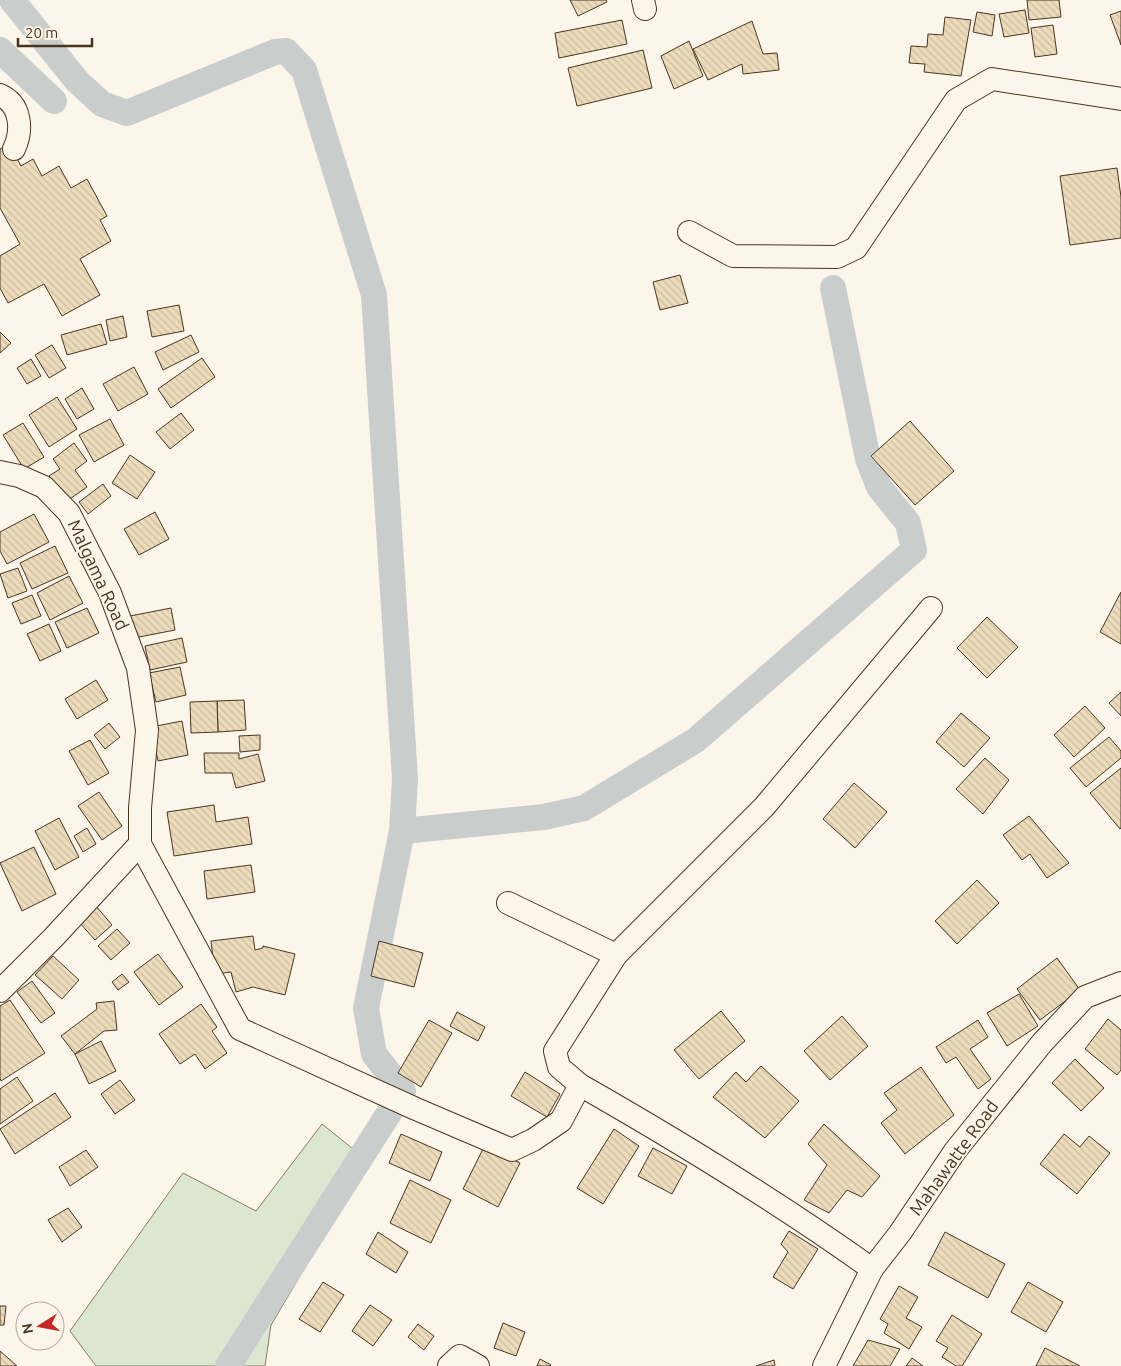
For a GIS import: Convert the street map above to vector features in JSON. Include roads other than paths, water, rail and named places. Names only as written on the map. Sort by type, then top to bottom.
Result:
[{"type":"street","points":[[689,232],[733,256],[837,258],[856,248],[956,100],[992,79],[1121,99]]},
{"type":"street","points":[[0,95],[6,97],[19,115],[19,140],[14,149]]},
{"type":"street","name":"Malgama Road","points":[[0,472],[19,476],[44,487],[69,513],[110,593],[138,668],[147,730],[140,808],[140,844]]},
{"type":"street","points":[[872,1269],[821,1233],[662,1132],[580,1086],[559,1067],[554,1051],[616,955],[764,807],[931,608]]},
{"type":"street","points":[[0,991],[48,944],[140,844],[240,1029],[416,1109],[512,1150],[533,1140],[561,1121],[580,1086]]},
{"type":"street","points":[[508,903],[616,955]]},
{"type":"street","name":"Mahawatte Road","points":[[824,1366],[872,1269],[900,1233],[956,1151],[1042,1042],[1085,997],[1121,983]]},
{"type":"street","points":[[449,1366],[460,1356],[478,1366]]},
{"type":"waterway","points":[[12,0],[77,81],[102,104],[127,113],[275,52],[286,51],[304,70],[374,295],[405,779],[402,831],[366,1008],[374,1054],[403,1091],[228,1366]]},
{"type":"waterway","points":[[0,50],[54,101]]},
{"type":"waterway","points":[[402,831],[544,817],[584,808],[696,740],[914,550],[908,523],[879,487],[868,459],[833,288]]}]
